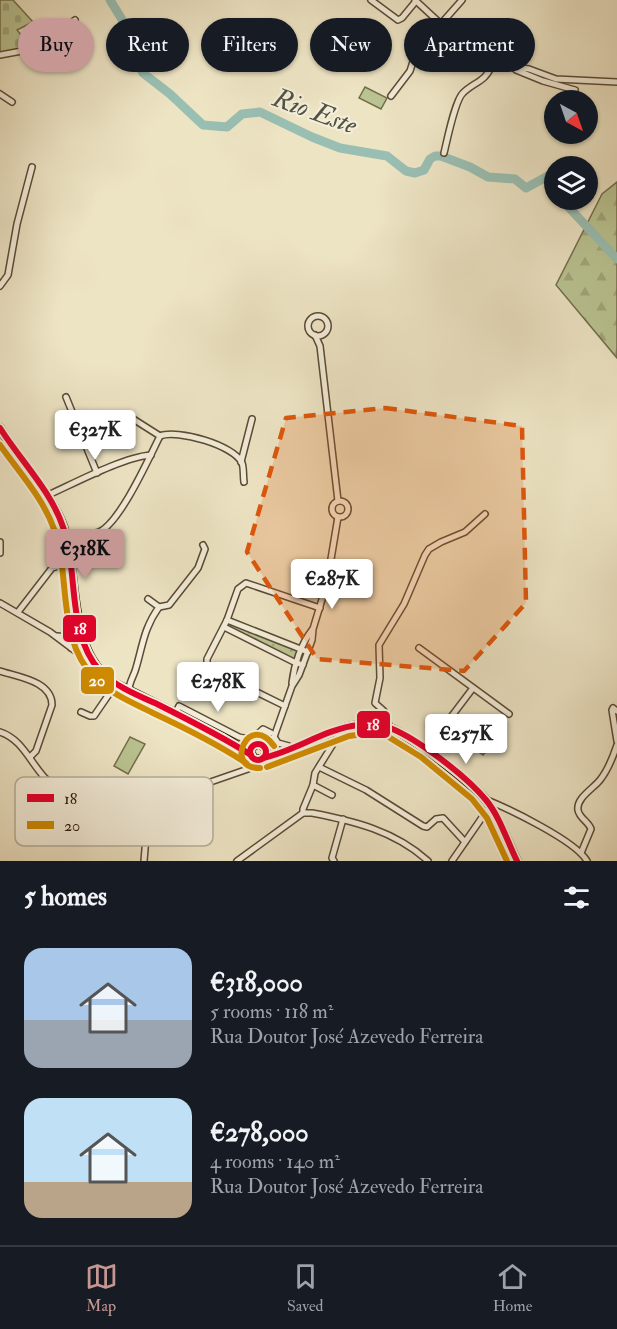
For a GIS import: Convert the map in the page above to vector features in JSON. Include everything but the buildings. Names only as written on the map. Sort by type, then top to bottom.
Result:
[{"type":"main road","points":[[0,428],[12,449],[55,509],[66,537],[80,626],[96,667],[106,678],[116,684],[223,737],[256,757],[266,755],[263,745],[223,737]]},
{"type":"main road","points":[[256,757],[343,728],[363,725],[390,728],[426,750],[475,788],[490,803],[517,861]]},
{"type":"main road","points":[[266,749],[304,742]]},
{"type":"main road","points":[[256,744],[251,748],[256,757]]},
{"type":"street","points":[[371,0],[398,20],[415,1],[433,18]]},
{"type":"street","points":[[447,18],[462,0]]},
{"type":"street","points":[[0,55],[18,52]]},
{"type":"street","points":[[535,71],[556,79],[617,82]]},
{"type":"street","points":[[391,96],[409,72]]},
{"type":"street","points":[[444,153],[462,94],[481,81],[488,72]]},
{"type":"street","points":[[521,72],[575,90]]},
{"type":"street","points":[[0,94],[12,102]]},
{"type":"street","points":[[0,286],[8,275],[17,224],[32,167]]},
{"type":"street","points":[[320,346],[328,327],[322,317],[316,316],[308,325],[320,346],[338,501],[332,508],[333,513],[338,517]]},
{"type":"street","points":[[315,335],[325,333]]},
{"type":"street","points":[[66,398],[97,473]]},
{"type":"street","points":[[130,417],[160,436],[172,434],[208,442],[230,452],[241,462]]},
{"type":"street","points":[[244,482],[241,462],[252,419]]},
{"type":"street","points":[[66,537],[97,533],[104,529],[128,498],[160,436]]},
{"type":"street","points":[[0,448],[12,449]]},
{"type":"street","points":[[46,496],[97,473],[142,456],[151,455]]},
{"type":"street","points":[[338,501],[345,502],[348,508],[345,514],[338,517]]},
{"type":"street","points":[[390,728],[384,711],[375,703],[380,678],[378,648],[404,604],[415,573],[429,549],[465,532],[485,514]]},
{"type":"street","points":[[266,749],[277,727],[320,608],[327,583],[338,517]]},
{"type":"street","points":[[0,542],[0,553]]},
{"type":"street","points":[[129,690],[149,621],[159,607],[169,605],[198,568],[205,549],[203,545]]},
{"type":"street","points":[[18,612],[52,568],[70,563]]},
{"type":"street","points":[[285,706],[212,670],[207,665],[207,659],[224,627],[238,589],[246,583],[320,608]]},
{"type":"street","points":[[148,599],[159,607]]},
{"type":"street","points":[[0,603],[55,635],[96,667]]},
{"type":"street","points":[[227,620],[305,650]]},
{"type":"street","points":[[69,637],[80,626]]},
{"type":"street","points":[[224,627],[300,664]]},
{"type":"street","points":[[55,635],[85,641],[78,647],[71,648]]},
{"type":"street","points":[[419,648],[508,714]]},
{"type":"street","points":[[0,671],[42,685],[50,692],[52,705],[36,751],[30,757]]},
{"type":"street","points":[[81,712],[94,716],[116,684]]},
{"type":"street","points":[[426,750],[473,688]]},
{"type":"street","points":[[175,714],[179,706],[239,737],[248,739],[255,737],[263,729],[278,743],[289,746]]},
{"type":"street","points":[[581,853],[591,829],[588,822],[579,814],[578,807],[580,801],[600,780],[617,743],[615,710]]},
{"type":"street","points":[[303,813],[315,773],[343,728]]},
{"type":"street","points":[[0,732],[10,735],[45,777]]},
{"type":"street","points":[[256,744],[272,735]]},
{"type":"street","points":[[213,780],[239,771],[256,757]]},
{"type":"street","points":[[319,767],[366,790],[423,826],[427,827],[436,819],[443,818],[465,842]]},
{"type":"street","points":[[313,785],[333,795]]},
{"type":"street","points":[[452,861],[490,803],[525,819],[581,853],[587,861]]},
{"type":"street","points":[[237,861],[303,813],[363,824],[408,844],[428,861]]},
{"type":"street","points":[[334,861],[332,858],[343,819]]},
{"type":"street","points":[[144,861],[145,846]]},
{"type":"highlighted area","points":[[385,408],[522,426],[526,603],[464,671],[317,659],[247,552],[286,418]]},
{"type":"green space","points":[[0,0],[13,0],[29,18],[18,18],[18,51],[0,54]]},
{"type":"green space","points":[[365,87],[387,98],[381,109],[359,98]]},
{"type":"green space","points":[[617,182],[617,358],[556,285],[594,210],[598,210],[598,202],[602,194]]},
{"type":"green space","points":[[228,622],[298,649],[294,660],[227,627]]},
{"type":"green space","points":[[475,735],[490,746],[483,755],[468,744]]},
{"type":"green space","points":[[130,737],[145,744],[128,774],[114,766]]},
{"type":"waterway","name":"Rio Este","points":[[110,0],[126,26],[130,52],[143,73],[170,94],[203,125],[227,127],[242,114],[260,112],[340,148],[387,156],[406,171],[415,173],[424,170],[430,159],[441,156],[488,177],[515,179],[526,188],[544,178]]},
{"type":"waterway","name":"Rio Este","points":[[571,210],[617,259]]},
{"type":"transit line","name":"18","points":[[0,428],[58,514],[68,545],[82,639],[89,656],[100,671],[136,695],[206,729],[251,755]]},
{"type":"transit line","name":"20","points":[[0,445],[37,496],[54,529],[59,547],[69,627],[83,663],[101,684],[115,693],[200,736],[246,763]]},
{"type":"transit line","name":"18","points":[[263,758],[346,727],[370,724],[390,728],[427,749],[477,790],[495,814],[517,861]]},
{"type":"transit line","name":"20","points":[[267,767],[349,736],[372,733],[387,736],[421,757],[472,799],[487,818],[507,861]]},
{"type":"transit line","name":"20","points":[[260,768],[249,766],[243,760],[244,744],[256,735],[265,737],[274,746]]},
{"type":"transit line","name":"18","points":[[258,744],[266,752],[258,760],[250,752],[258,744]]}]
